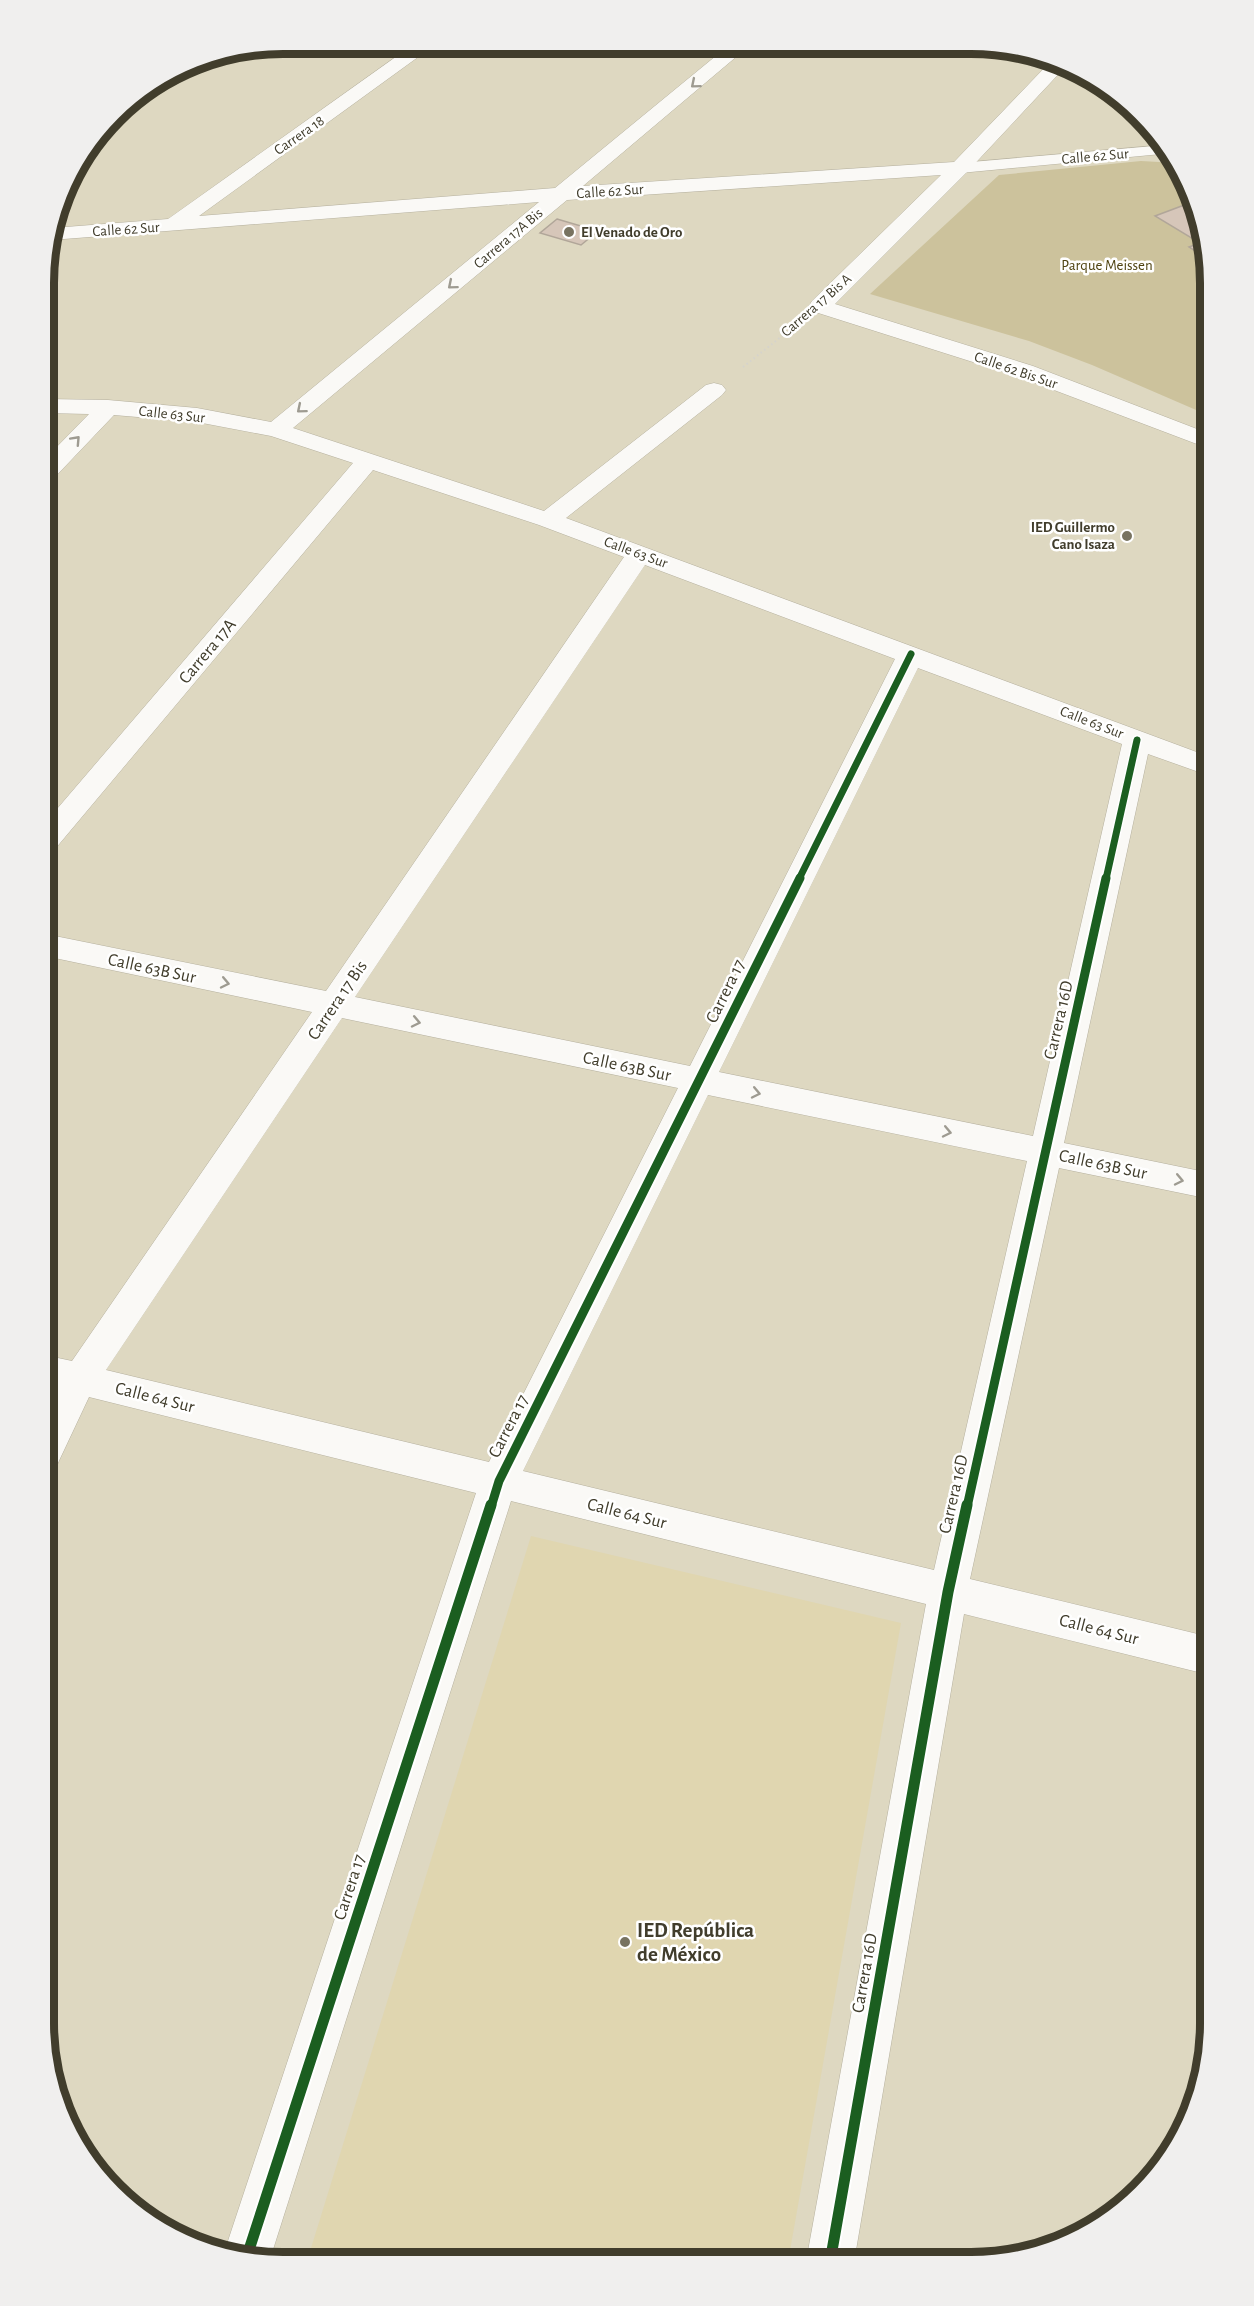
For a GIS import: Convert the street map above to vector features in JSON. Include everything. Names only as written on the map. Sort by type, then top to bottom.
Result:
[{"type":"street","name":"Carrera 18","points":[[172,225],[413,54]]},
{"type":"street","name":"Carrera 17A Bis","points":[[276,430],[730,54]]},
{"type":"street","name":"Carrera 17 Bis A","points":[[820,306],[960,168],[1053,69]]},
{"type":"street","name":"Calle 62 Sur","points":[[59,233],[562,194],[960,168]]},
{"type":"street","name":"Calle 62 Bis Sur","points":[[820,306],[1025,371],[1200,438]]},
{"type":"street","points":[[548,520],[714,390]]},
{"type":"street","name":"Calle 63 Sur","points":[[54,406],[108,407],[197,415],[276,430],[369,459],[640,553],[1200,763]]},
{"type":"street","points":[[54,464],[108,407]]},
{"type":"street","name":"Carrera 17A","points":[[54,831],[369,459]]},
{"type":"street","name":"Carrera 17 Bis","points":[[54,1432],[80,1379],[640,553]]},
{"type":"street","name":"Carrera 17","points":[[249,2249],[499,1481],[911,654]]},
{"type":"street","name":"Carrera 16D","points":[[832,2252],[948,1592],[1137,740]]},
{"type":"street","name":"Calle 63B Sur","points":[[54,947],[1200,1184]]},
{"type":"street","name":"Calle 64 Sur","points":[[54,1372],[1200,1654]]},
{"type":"lane","name":"Calle 62 Sur","points":[[960,168],[1157,150]]},
{"type":"shaded area","name":"IED República de México","points":[[531,1536],[901,1623],[790,2252],[310,2252]]},
{"type":"green space","name":"Parque Meissen","points":[[1141,161],[1165,162],[1183,195],[1196,238],[1200,268],[1200,412],[1092,365],[1029,341],[870,294],[999,175]]},
{"type":"building","points":[[1186,204],[1196,241],[1155,216]]},
{"type":"building","name":"El Venado de Oro","points":[[557,219],[598,231],[581,245],[540,233]]},
{"type":"building","points":[[1197,244],[1198,253],[1189,247]]},
{"type":"cycle path","points":[[249,2249],[499,1481],[911,654]]},
{"type":"cycle path","points":[[832,2252],[948,1592],[1137,740]]},
{"type":"place","name":"El Venado de Oro","points":[[569,232]]},
{"type":"place","name":"IED Guillermo Cano Isaza","points":[[1127,536]]},
{"type":"place","name":"IED República de México","points":[[625,1942]]}]
